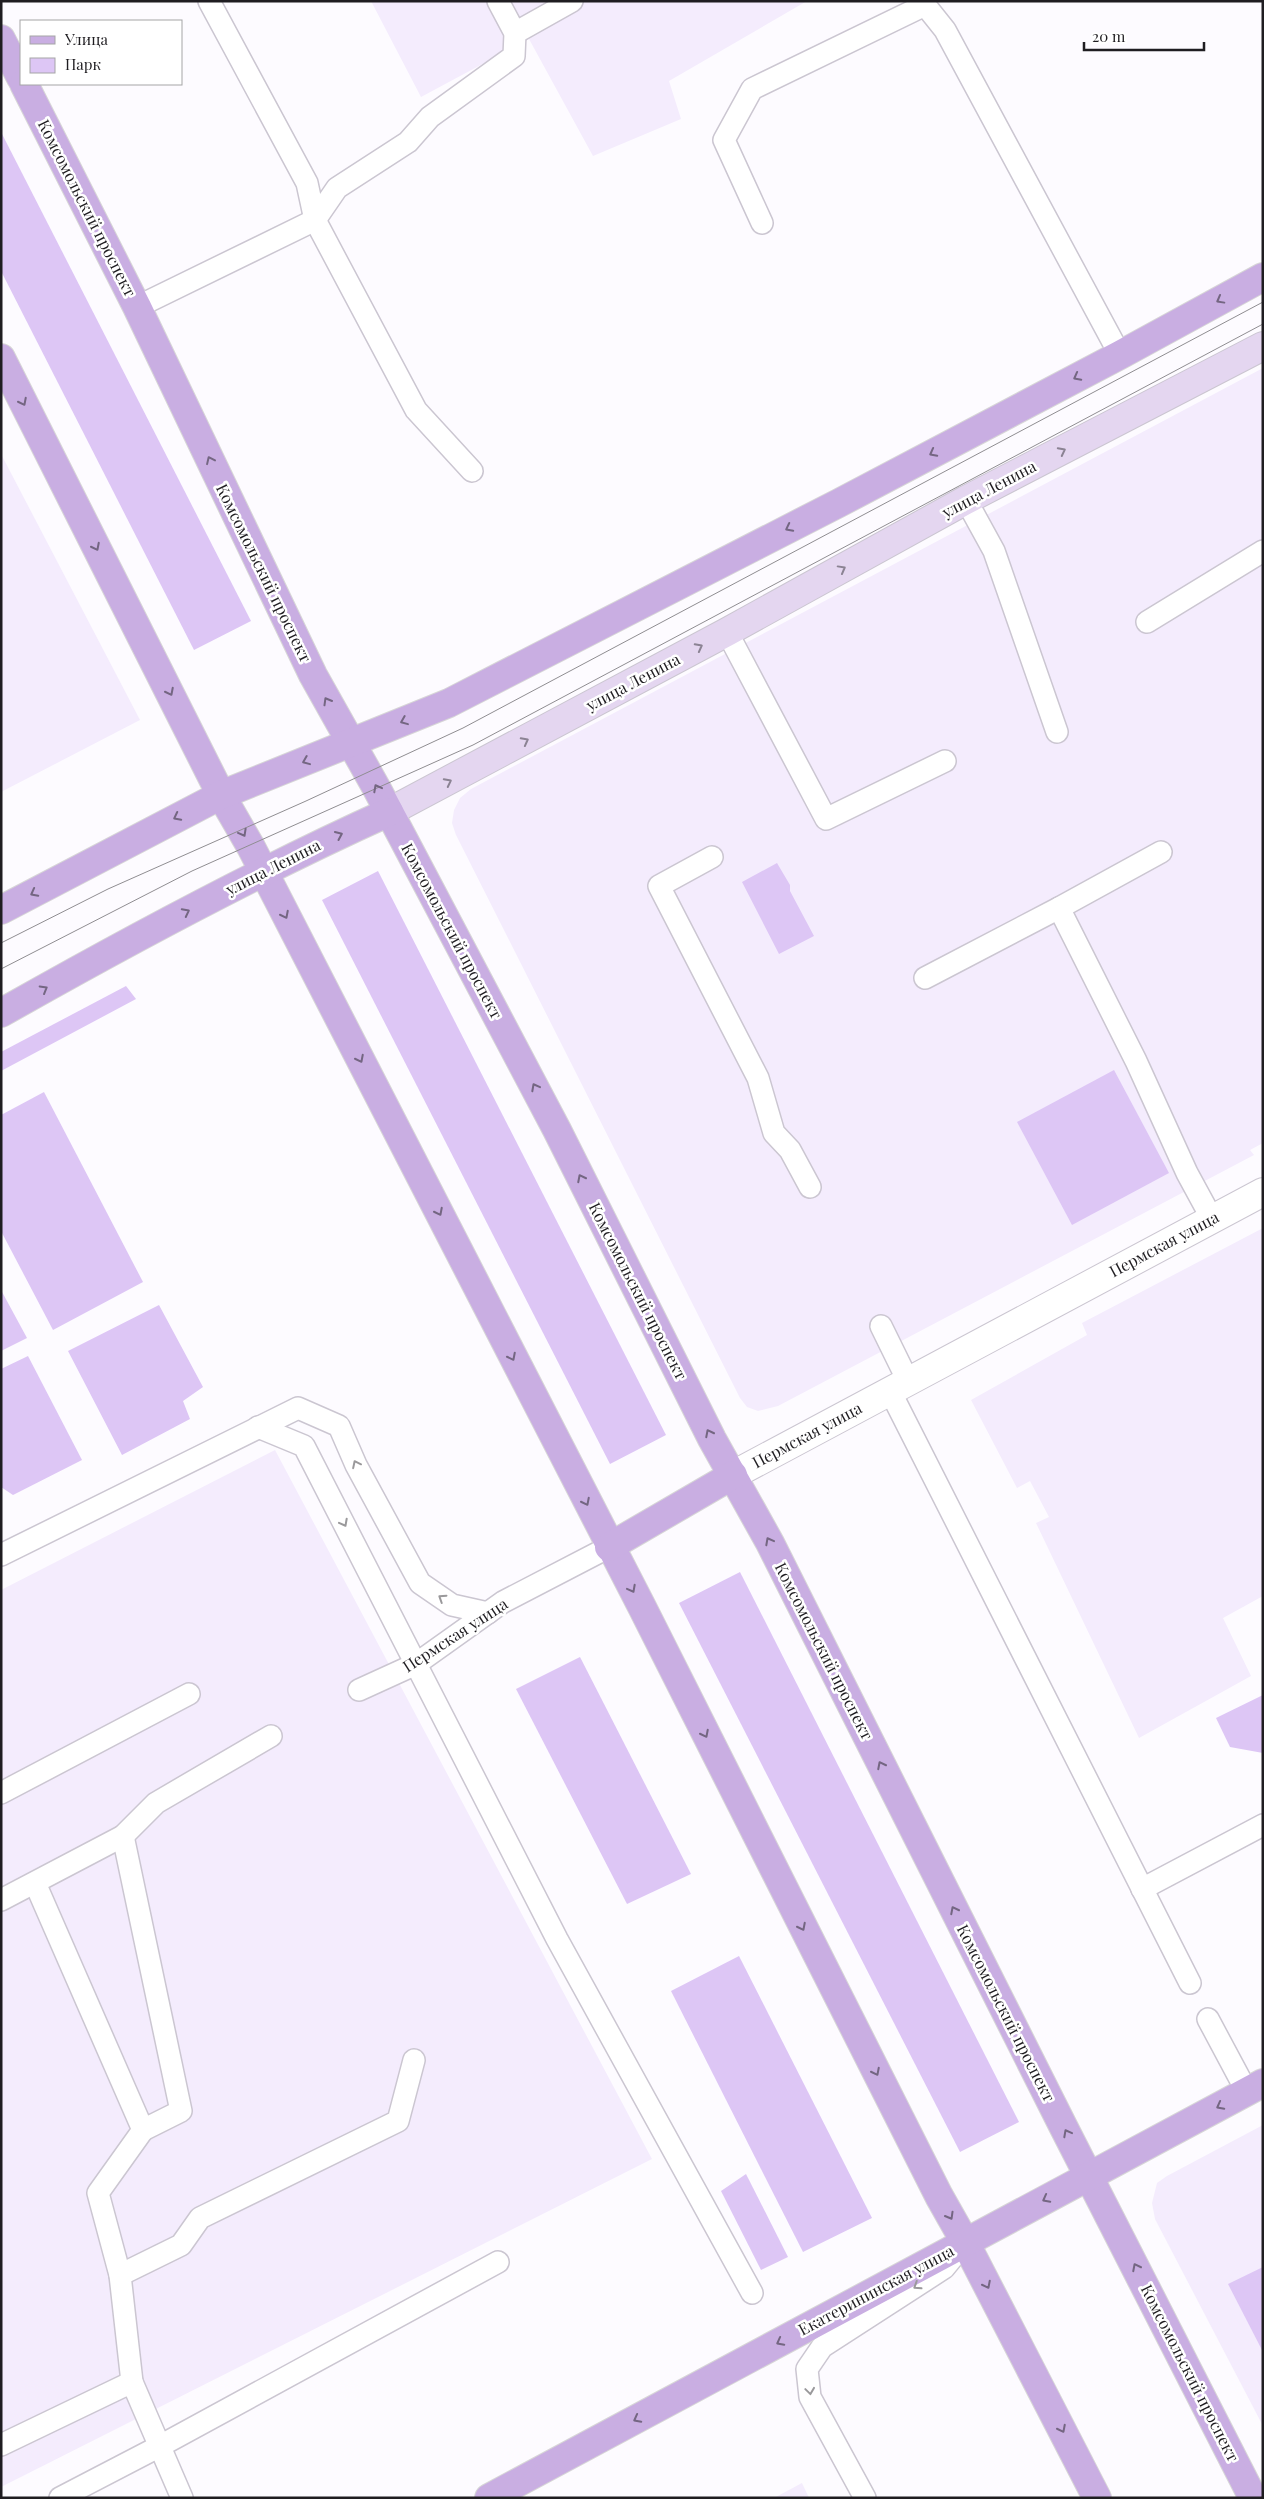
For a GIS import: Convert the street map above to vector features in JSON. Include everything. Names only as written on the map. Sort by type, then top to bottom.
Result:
[{"type":"main road","points":[[1,39],[20,76]]},
{"type":"main road","name":"Комсомольский проспект","points":[[25,85],[137,308],[313,676],[389,812],[557,1130],[712,1439],[770,1543],[1253,2498]]},
{"type":"main road","points":[[1,910],[221,794],[449,703],[839,503],[1120,355],[1263,277]]},
{"type":"main road","name":"улица Ленина","points":[[1,1014],[108,952],[263,872],[389,812],[727,632],[966,500],[1263,346]]},
{"type":"main road","points":[[1,358],[221,794],[263,872],[608,1546],[642,1607],[939,2196],[965,2242],[1097,2498]]},
{"type":"main road","name":"Пермская улица","points":[[608,1546],[733,1475]]},
{"type":"main road","name":"Екатерининская улица","points":[[489,2498],[1255,2087]]},
{"type":"street","name":"Пермская улица","points":[[733,1475],[1263,1192]]},
{"type":"lane","points":[[210,1],[307,183],[315,220],[416,410],[472,471]]},
{"type":"lane","points":[[137,308],[315,220],[337,188],[408,142],[430,117],[514,56],[515,33],[498,1]]},
{"type":"lane","points":[[515,33],[572,1]]},
{"type":"lane","points":[[762,223],[724,140],[752,89],[925,5],[945,30],[1120,355]]},
{"type":"lane","points":[[966,500],[994,551],[1057,732]]},
{"type":"lane","points":[[1147,622],[1263,552]]},
{"type":"lane","points":[[727,632],[826,819],[945,761]]},
{"type":"lane","points":[[925,978],[1161,852]]},
{"type":"lane","points":[[712,857],[659,886],[758,1078],[774,1133],[790,1150],[810,1187]]},
{"type":"lane","points":[[1059,908],[1136,1062],[1187,1173],[1212,1219]]},
{"type":"lane","points":[[880,1326],[899,1386],[1142,1889],[1190,1983]]},
{"type":"lane","points":[[1,1555],[298,1408],[339,1426],[356,1465],[420,1583],[452,1605],[488,1613]]},
{"type":"lane","points":[[258,1428],[304,1446],[557,1939],[752,2292]]},
{"type":"lane","name":"Пермская улица","points":[[359,1690],[416,1664],[503,1602],[608,1546]]},
{"type":"lane","points":[[1,1793],[189,1694]]},
{"type":"lane","points":[[1,1900],[123,1836],[156,1804],[271,1736]]},
{"type":"lane","points":[[1142,1889],[1263,1825]]},
{"type":"lane","points":[[123,1836],[181,2110],[143,2130],[98,2193],[120,2275],[132,2382],[182,2498]]},
{"type":"lane","points":[[35,1883],[143,2130]]},
{"type":"lane","points":[[1208,2019],[1255,2087]]},
{"type":"lane","points":[[120,2275],[181,2245],[200,2218],[398,2121],[414,2060]]},
{"type":"lane","points":[[865,2498],[810,2397],[807,2370],[822,2347],[944,2268],[965,2242]]},
{"type":"lane","points":[[60,2498],[160,2446],[498,2262]]},
{"type":"lane","points":[[1,2444],[132,2382]]},
{"type":"shaded area","points":[[371,1],[807,1],[669,81],[681,119],[593,156],[529,39],[421,97]]},
{"type":"shaded area","points":[[1263,368],[1263,1143],[1250,1150],[1254,1155],[778,1406],[758,1411],[747,1407],[740,1398],[456,835],[452,823],[454,810],[460,798],[471,789]]},
{"type":"shaded area","points":[[1,454],[140,720],[1,792]]},
{"type":"shaded area","points":[[1263,1228],[1263,1596],[1223,1618],[1251,1676],[1139,1738],[1036,1523],[1049,1517],[1030,1481],[1017,1488],[971,1400],[1087,1335],[1082,1323]]},
{"type":"shaded area","points":[[275,1450],[652,2159],[1,2487],[1,1590]]},
{"type":"shaded area","points":[[1263,2125],[1263,2426],[1155,2219],[1152,2203],[1157,2183]]},
{"type":"shaded area","points":[[802,2483],[809,2498],[774,2498]]},
{"type":"green space","points":[[1,132],[251,621],[194,650],[1,271]]},
{"type":"green space","points":[[777,863],[790,885],[790,891],[814,936],[779,954],[742,882]]},
{"type":"green space","points":[[378,871],[666,1435],[610,1464],[322,900]]},
{"type":"green space","points":[[126,986],[136,999],[1,1071],[1,1052]]},
{"type":"green space","points":[[1114,1070],[1169,1173],[1072,1225],[1017,1122]]},
{"type":"green space","points":[[44,1092],[143,1282],[53,1330],[1,1231],[1,1115]]},
{"type":"green space","points":[[1,1290],[27,1338],[1,1351]]},
{"type":"green space","points":[[159,1305],[203,1387],[183,1401],[190,1419],[122,1455],[68,1351]]},
{"type":"green space","points":[[28,1356],[82,1460],[13,1495],[1,1487],[1,1369]]},
{"type":"green space","points":[[740,1572],[1019,2122],[960,2152],[679,1603]]},
{"type":"green space","points":[[580,1657],[691,1874],[627,1904],[516,1689]]},
{"type":"green space","points":[[1263,1695],[1263,1753],[1230,1747],[1216,1718]]},
{"type":"green space","points":[[739,1956],[872,2218],[803,2252],[671,1991]]},
{"type":"green space","points":[[746,2174],[788,2257],[761,2270],[721,2191]]},
{"type":"green space","points":[[1263,2267],[1263,2352],[1228,2284]]},
{"type":"tram line","points":[[1,943],[108,889],[306,801],[463,728],[1263,302]]},
{"type":"tram line","points":[[1,969],[192,871],[473,745],[1263,324]]}]
